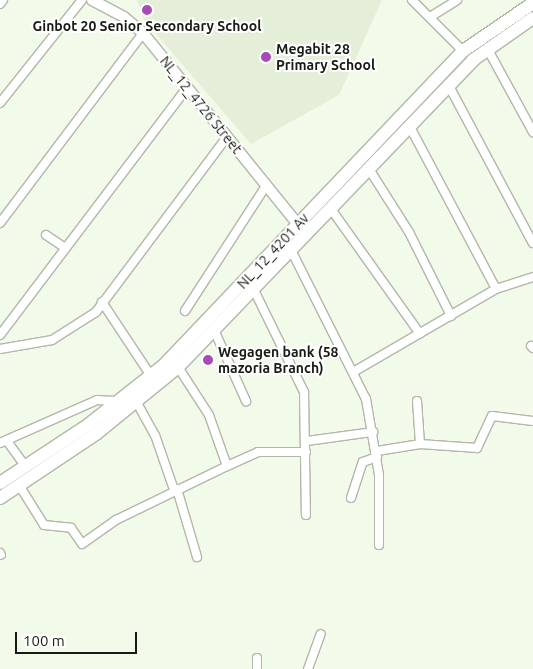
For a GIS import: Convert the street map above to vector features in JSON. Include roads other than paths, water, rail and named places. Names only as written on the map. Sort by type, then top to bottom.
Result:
[{"type":"main road","name":"NL_12_4201 Av","points":[[0,483],[151,376],[464,51],[533,3]]},
{"type":"main road","name":"NL_12_4201 Av","points":[[0,498],[137,403],[178,367],[215,332],[291,250],[487,48],[533,18]]},
{"type":"street","points":[[0,4],[3,0]]},
{"type":"street","points":[[0,103],[82,0]]},
{"type":"street","name":"NL_12_4726 Street","points":[[92,0],[124,17],[143,33],[307,234]]},
{"type":"street","points":[[412,0],[464,51]]},
{"type":"street","points":[[430,17],[457,0]]},
{"type":"street","points":[[0,223],[143,33]]},
{"type":"street","points":[[487,48],[533,132]]},
{"type":"street","points":[[449,86],[533,243]]},
{"type":"street","points":[[0,335],[64,247],[187,88]]},
{"type":"street","points":[[410,126],[496,289]]},
{"type":"street","points":[[0,349],[52,340],[86,321],[227,137]]},
{"type":"street","points":[[369,170],[409,232],[451,316]]},
{"type":"street","points":[[185,311],[266,186]]},
{"type":"street","points":[[331,209],[420,334]]},
{"type":"street","points":[[46,235],[64,247]]},
{"type":"street","points":[[291,250],[355,371],[377,454],[379,545]]},
{"type":"street","points":[[355,371],[496,289],[533,277]]},
{"type":"street","points":[[254,290],[301,382],[307,441],[306,515]]},
{"type":"street","points":[[102,302],[151,376]]},
{"type":"street","points":[[215,332],[246,400]]},
{"type":"street","points":[[178,367],[209,415],[227,466]]},
{"type":"street","points":[[26,466],[4,442],[97,400],[119,400]]},
{"type":"street","points":[[417,401],[420,444]]},
{"type":"street","points":[[137,403],[155,435],[176,489],[197,557]]},
{"type":"street","points":[[351,498],[363,462],[377,454],[420,444],[477,448],[492,416],[533,421]]},
{"type":"street","points":[[307,441],[372,432]]},
{"type":"street","points":[[19,485],[44,525],[71,528],[82,544],[116,520],[176,489],[258,452],[306,452]]},
{"type":"street","points":[[308,669],[320,634]]},
{"type":"street","points":[[257,658],[257,669]]},
{"type":"place","name":"Ginbot 20 Senior Secondary School","points":[[147,10]]},
{"type":"place","name":"Megabit 28 Primary School","points":[[266,57]]},
{"type":"place","name":"Wegagen bank (58 mazoria Branch)","points":[[208,360]]}]
